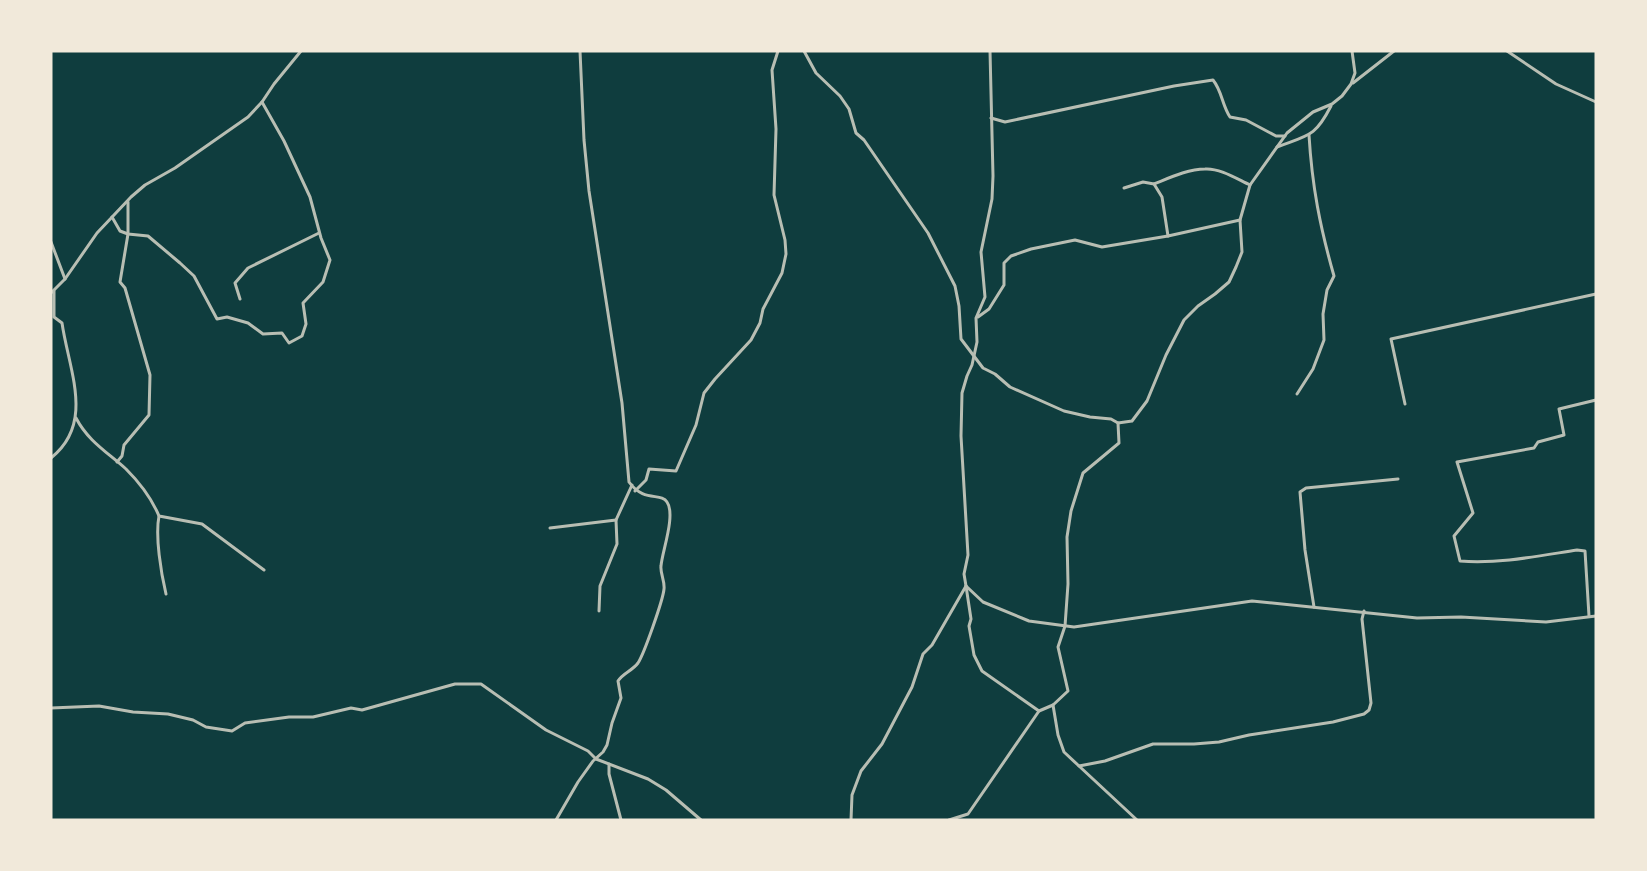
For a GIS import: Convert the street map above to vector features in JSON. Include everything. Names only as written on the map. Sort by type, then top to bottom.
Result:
[{"type":"street","points":[[51,292],[66,279],[97,233],[128,201],[145,185],[248,117],[301,51]]},
{"type":"street","points":[[556,820],[578,782],[607,745],[621,698],[618,681],[622,674],[638,664],[646,645],[664,589],[661,566],[667,543],[669,506],[667,501],[661,497],[645,496],[635,491],[629,482],[622,403],[584,140],[580,51]]},
{"type":"street","points":[[635,491],[646,480],[649,469],[676,471],[696,425],[704,393],[721,371],[751,340],[760,323],[763,309],[782,273],[786,247],[774,195],[776,129],[772,70],[778,51]]},
{"type":"street","points":[[804,51],[816,74],[849,109],[856,133],[864,140],[928,233],[955,286],[961,339],[983,368],[995,374],[1010,387],[1064,411],[1111,419],[1118,423],[1132,421],[1140,413],[1184,320],[1228,282],[1242,252],[1240,220],[1250,184],[1285,136],[1313,111],[1332,104],[1351,84],[1394,51]]},
{"type":"street","points":[[990,51],[992,199],[981,252],[985,297],[976,318],[977,342],[962,393],[961,436],[968,555],[964,574],[972,645],[982,671],[1039,711]]},
{"type":"street","points":[[1351,84],[1355,73],[1352,51]]},
{"type":"street","points":[[1508,51],[1557,84],[1596,102]]},
{"type":"street","points":[[991,118],[1005,122],[1174,86],[1213,80],[1218,86],[1225,110],[1230,117],[1246,120],[1276,136],[1285,136]]},
{"type":"street","points":[[112,217],[120,231],[148,236],[194,276],[217,319],[227,317],[248,324],[263,334],[282,333],[289,343],[302,336],[306,324],[303,303],[320,287],[330,260],[310,197],[284,141],[262,102]]},
{"type":"street","points":[[1277,147],[1309,135],[1320,127],[1332,104]]},
{"type":"street","points":[[1296,394],[1313,369],[1324,340],[1323,314],[1327,290],[1334,276],[1317,215],[1311,178],[1309,135]]},
{"type":"street","points":[[1124,188],[1143,182],[1154,184],[1205,169],[1222,172],[1250,184]]},
{"type":"street","points":[[1154,184],[1162,196],[1168,236]]},
{"type":"street","points":[[117,462],[122,456],[124,445],[149,415],[150,375],[125,288],[120,282],[128,234],[128,201]]},
{"type":"street","points":[[976,318],[989,309],[1004,285],[1004,263],[1011,256],[1031,249],[1075,240],[1102,247],[1168,236],[1240,220]]},
{"type":"street","points":[[240,299],[236,283],[248,268],[320,233]]},
{"type":"street","points":[[51,242],[66,279]]},
{"type":"street","points":[[51,458],[64,448],[78,408],[62,323],[54,317],[54,289]]},
{"type":"street","points":[[1406,404],[1391,339],[1596,294]]},
{"type":"street","points":[[1589,616],[1585,551],[1577,550],[1506,560],[1460,561],[1454,536],[1473,513],[1457,462],[1534,448],[1538,442],[1564,435],[1559,409],[1596,400]]},
{"type":"street","points":[[76,418],[89,439],[145,489],[159,516],[157,528],[161,574],[166,594]]},
{"type":"street","points":[[949,820],[968,814],[1039,711],[1053,705],[1068,691],[1058,647],[1065,626],[1068,584],[1067,537],[1071,511],[1083,473],[1119,443],[1118,423]]},
{"type":"street","points":[[1314,607],[1305,550],[1300,492],[1306,488],[1398,479]]},
{"type":"street","points":[[599,611],[600,586],[617,544],[616,520],[632,485]]},
{"type":"street","points":[[159,516],[202,524],[264,570]]},
{"type":"street","points":[[550,528],[616,520]]},
{"type":"street","points":[[966,586],[983,602],[1029,621],[1074,627],[1252,601],[1417,618],[1461,616],[1546,622],[1596,616]]},
{"type":"street","points":[[851,820],[852,795],[861,771],[882,744],[912,687],[923,654],[932,645],[966,586]]},
{"type":"street","points":[[1079,766],[1106,761],[1153,744],[1219,742],[1334,722],[1364,714],[1369,710],[1371,703],[1362,619],[1364,611]]},
{"type":"street","points":[[51,708],[99,706],[133,712],[168,714],[193,720],[206,727],[232,731],[246,723],[289,717],[313,717],[351,708],[362,710],[455,684],[481,684],[546,730],[588,751],[596,759],[648,779],[666,790],[702,820]]},
{"type":"street","points":[[1053,705],[1058,735],[1064,752],[1137,820]]},
{"type":"street","points":[[609,765],[609,774],[621,820]]}]
